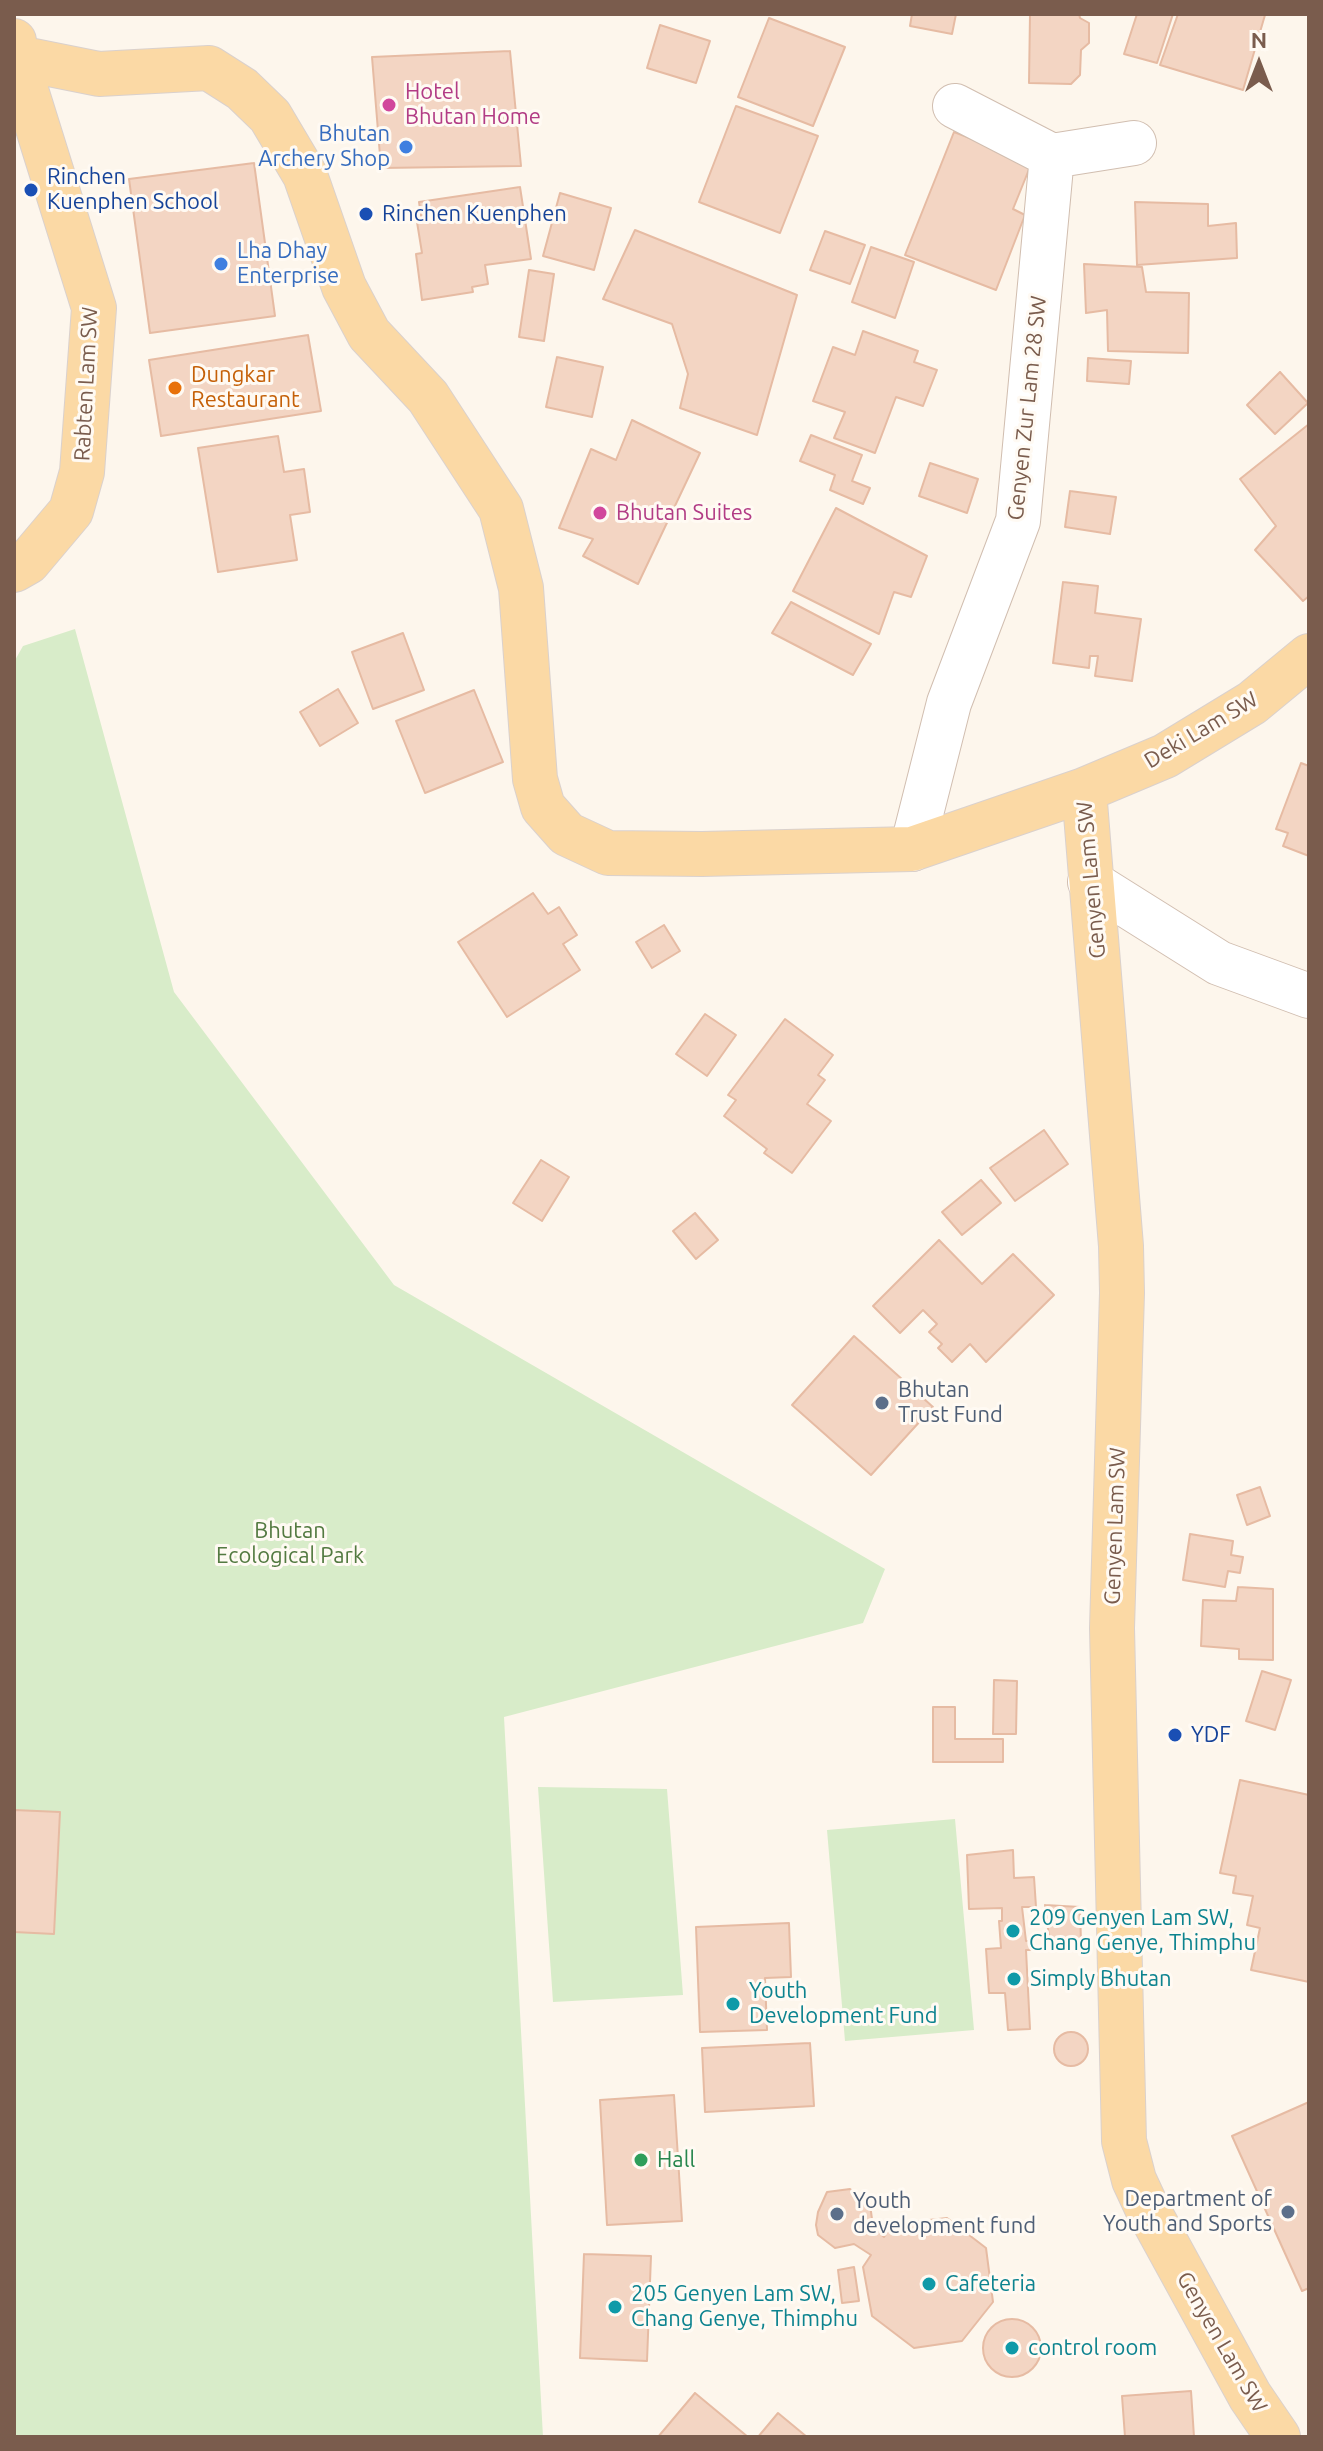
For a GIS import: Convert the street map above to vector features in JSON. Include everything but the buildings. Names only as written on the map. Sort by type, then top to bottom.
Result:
[{"type":"main road","name":"Rabten Lam SW","points":[[14,570],[28,562],[71,511],[82,472],[94,308],[15,52]]},
{"type":"main road","name":"Genyen Lam SW","points":[[15,52],[99,74],[209,68],[242,89],[270,116],[305,175],[344,287],[369,334],[428,397],[501,509],[521,588],[535,779],[543,807],[567,834],[608,853],[912,849],[1084,790],[1121,1246],[1112,1628],[1124,2141],[1134,2180],[1147,2208],[1250,2396],[1278,2437]]},
{"type":"main road","name":"Deki Lam SW","points":[[1084,790],[1165,756],[1252,703],[1309,656]]},
{"type":"street","points":[[955,106],[1052,156],[1134,143]]},
{"type":"street","name":"Genyen Zur Lam 28 SW","points":[[912,849],[949,703],[1018,521],[1052,156]]},
{"type":"street","points":[[1090,882],[1219,963],[1309,996]]},
{"type":"green space","name":"Bhutan Ecological Park","points":[[75,629],[174,992],[394,1285],[885,1569],[863,1623],[504,1717],[543,2437],[14,2437],[14,662],[23,646]]},
{"type":"green space","points":[[538,1787],[667,1789],[683,1995],[553,2002]]},
{"type":"green space","points":[[955,1819],[974,2030],[845,2041],[827,1830]]},
{"type":"place","name":"Hotel Bhutan Home","points":[[389,105]]},
{"type":"place","name":"Bhutan Archery Shop","points":[[406,147]]},
{"type":"place","name":"Rinchen Kuenphen School","points":[[31,190]]},
{"type":"place","name":"Rinchen Kuenphen","points":[[366,214]]},
{"type":"place","name":"Lha Dhay Enterprise","points":[[221,264]]},
{"type":"place","name":"Dungkar Restaurant","points":[[175,388]]},
{"type":"place","name":"Bhutan Suites","points":[[600,513]]},
{"type":"place","name":"Bhutan Trust Fund","points":[[882,1403]]},
{"type":"place","name":"YDF","points":[[1175,1735]]},
{"type":"place","name":"209 Genyen Lam SW, Chang Genye, Thimphu","points":[[1013,1931]]},
{"type":"place","name":"Simply Bhutan","points":[[1014,1979]]},
{"type":"place","name":"Youth Development Fund","points":[[733,2004]]},
{"type":"place","name":"Hall","points":[[641,2160]]},
{"type":"place","name":"Department of Youth and Sports","points":[[1288,2212]]},
{"type":"place","name":"Youth development fund","points":[[837,2214]]},
{"type":"place","name":"Cafeteria","points":[[929,2284]]},
{"type":"place","name":"205 Genyen Lam SW, Chang Genye, Thimphu","points":[[615,2307]]},
{"type":"place","name":"control room","points":[[1012,2348]]}]
